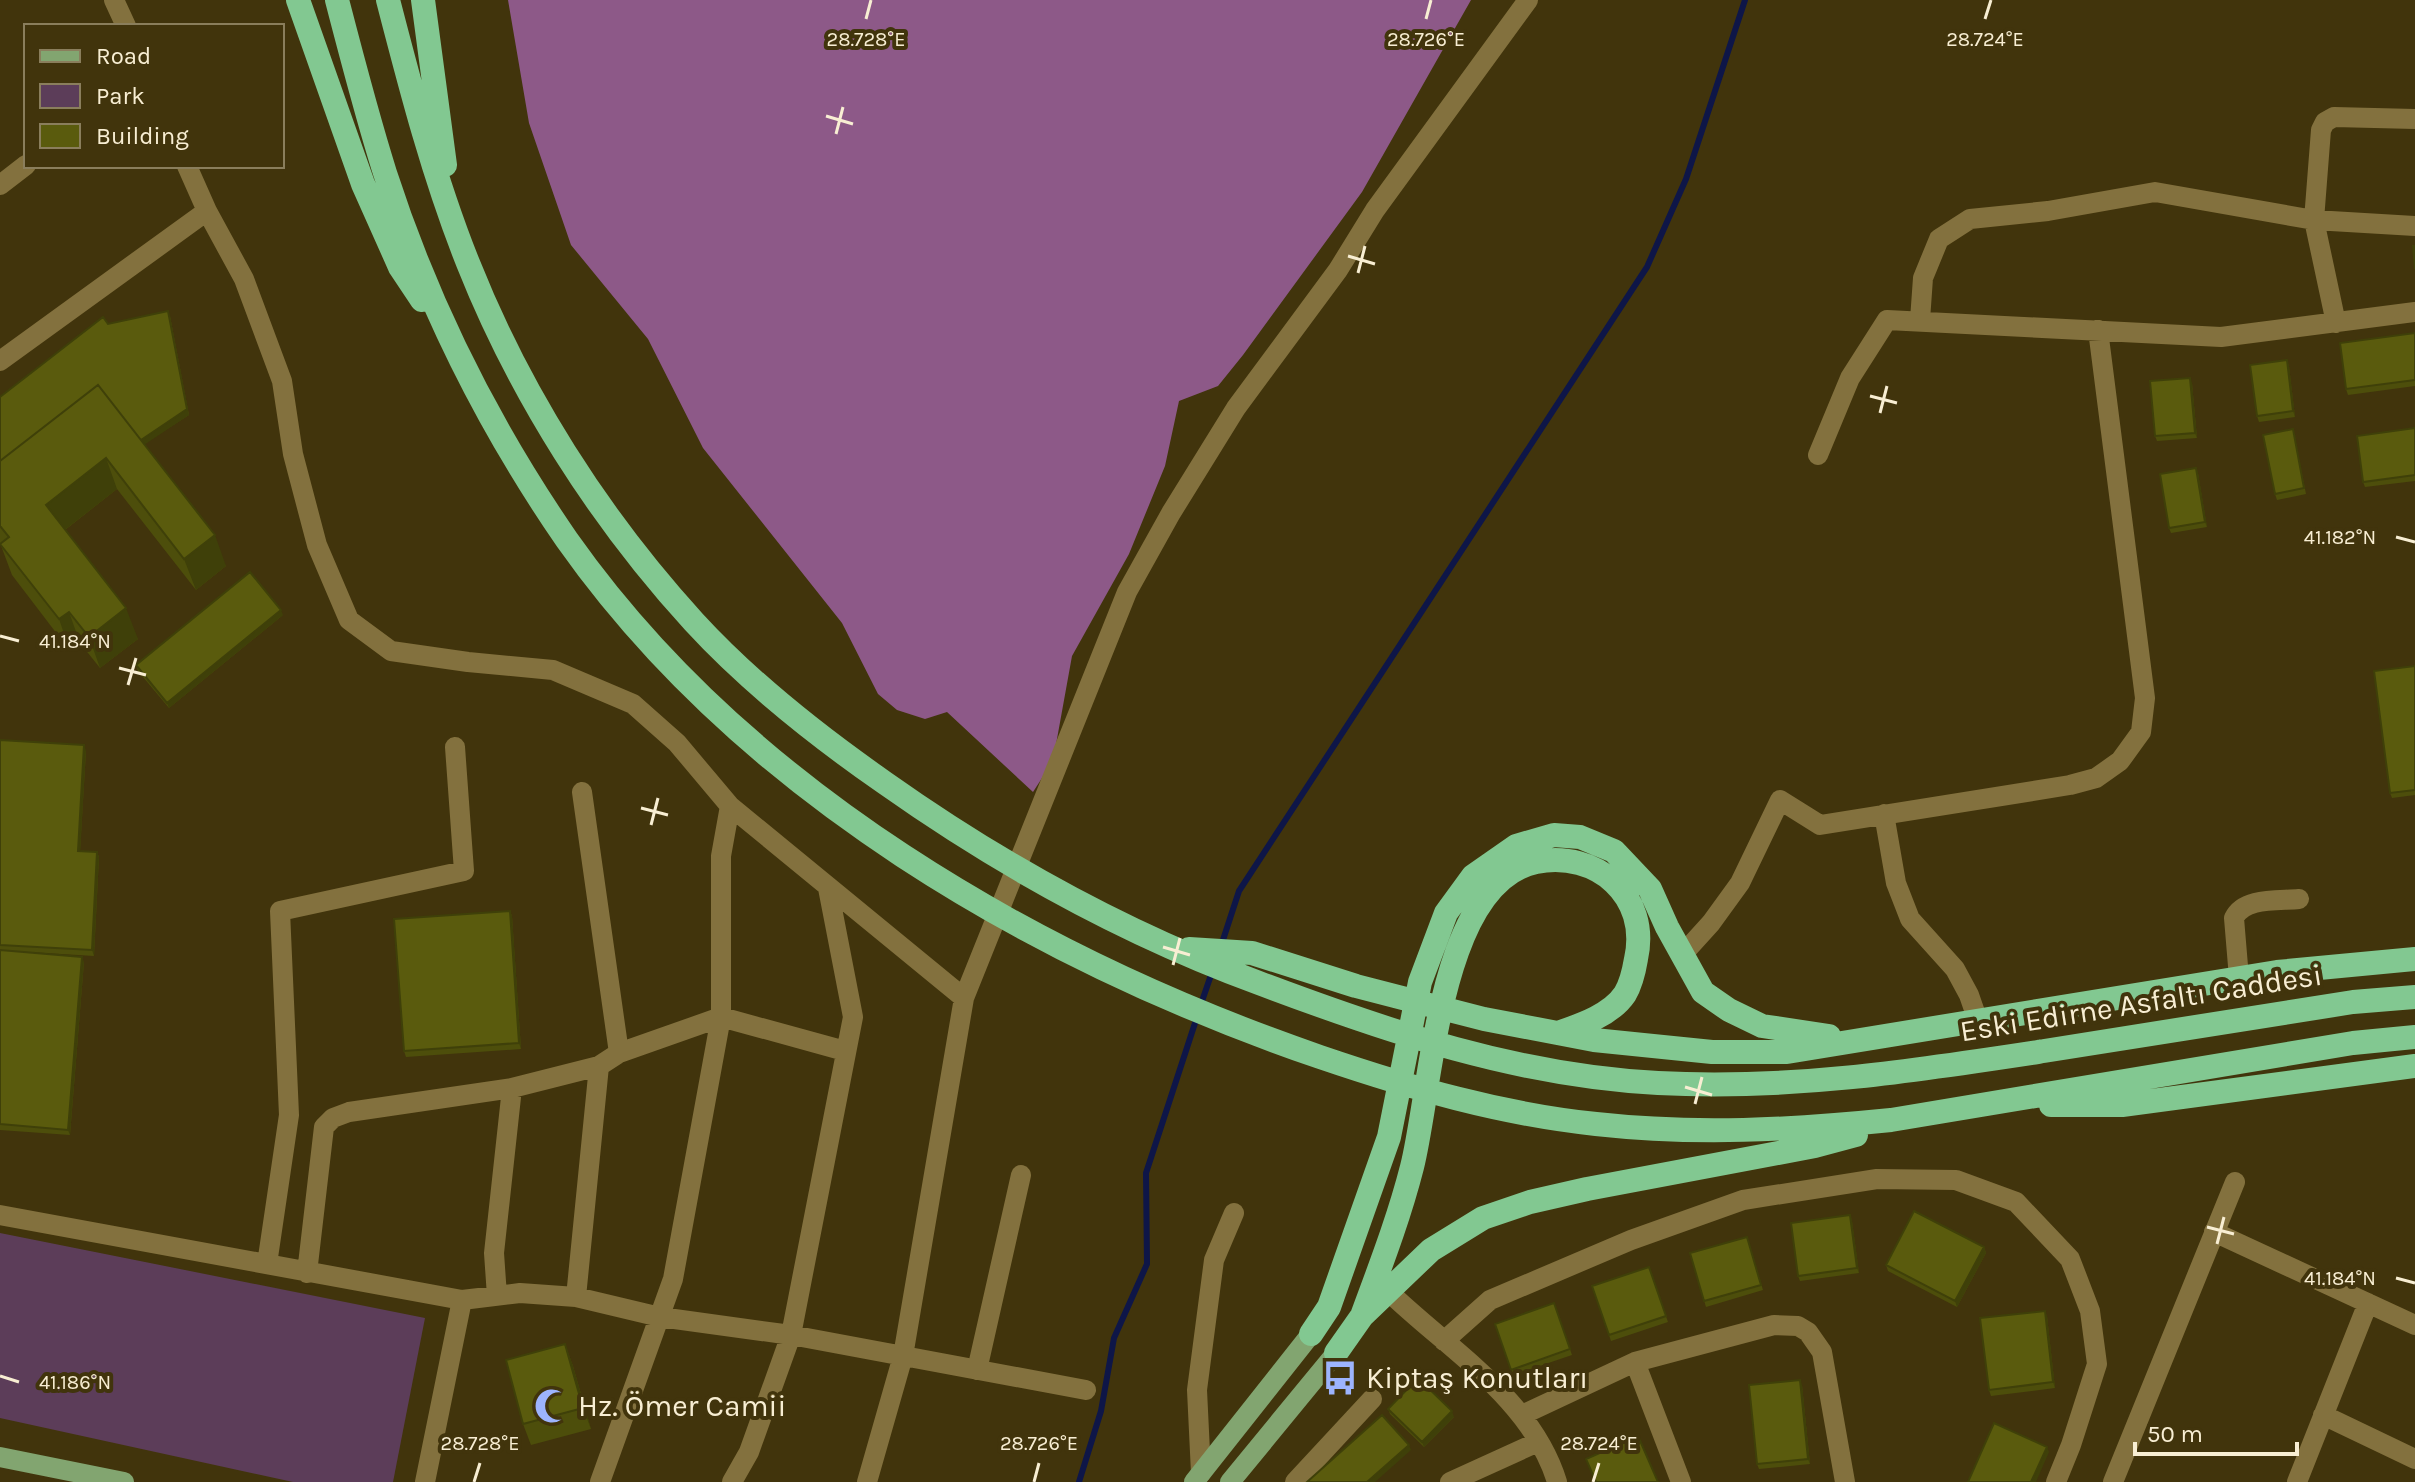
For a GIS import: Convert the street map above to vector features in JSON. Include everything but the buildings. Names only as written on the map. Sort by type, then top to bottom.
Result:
[{"type":"highway","points":[[298,0],[363,184],[400,267],[454,345]]},
{"type":"highway","points":[[337,0],[385,173],[414,254],[454,345],[515,460],[568,540],[632,622],[692,686],[792,775],[839,810],[962,892],[1112,974],[1188,1008],[1306,1052],[1458,1100],[1596,1124],[1719,1132],[1891,1120],[2353,1043],[2415,1037]]},
{"type":"highway","points":[[388,0],[415,104],[453,223]]},
{"type":"highway","points":[[423,0],[453,223]]},
{"type":"highway","name":"Eski Edirne Asfaltı Caddesi","points":[[453,223],[468,266],[509,353],[554,434],[609,518],[664,588],[770,696],[866,770],[963,836],[1026,874],[1171,948],[1302,1000],[1473,1054],[1557,1074],[1658,1083],[1794,1084],[1877,1077],[2353,1002],[2415,997]]},
{"type":"highway","points":[[1311,1334],[1329,1307],[1389,1137],[1420,982],[1446,913],[1473,876],[1516,846],[1554,835],[1580,837],[1614,851],[1650,889],[1703,992],[1729,1010],[1762,1026],[1859,1040]]},
{"type":"highway","points":[[1362,1316],[1394,1230],[1412,1165],[1446,985],[1456,951],[1472,918],[1491,892],[1510,874],[1533,863],[1568,859],[1598,869],[1628,895],[1638,927],[1638,951],[1633,975],[1624,995],[1586,1023],[1558,1033]]},
{"type":"highway","points":[[1171,948],[1252,953],[1356,986],[1484,1019],[1594,1040],[1712,1052],[1787,1052],[2277,972],[2415,959]]},
{"type":"highway","points":[[1989,1104],[2122,1105],[2415,1066]]},
{"type":"highway","points":[[1336,1353],[1362,1316],[1431,1250],[1483,1218],[1587,1189],[1815,1146],[1864,1132],[1891,1120]]},
{"type":"main road","points":[[1197,1478],[1311,1334]]},
{"type":"main road","points":[[1230,1482],[1336,1353]]},
{"type":"main road","points":[[0,1457],[124,1482]]},
{"type":"street","points":[[114,0],[125,24]]},
{"type":"street","points":[[867,1482],[903,1356],[964,998],[1127,592],[1171,513],[1236,408],[1338,270],[1375,210],[1528,0]]},
{"type":"street","points":[[2336,323],[2314,220],[2321,130],[2325,122],[2334,117],[2415,119]]},
{"type":"street","points":[[0,185],[24,167]]},
{"type":"street","points":[[188,168],[244,279],[282,381],[293,454],[317,545],[349,620],[391,651],[553,670],[633,704],[677,743],[730,806],[964,998]]},
{"type":"street","points":[[1920,320],[1923,278],[1939,239],[1970,219],[2048,211],[2155,192],[2314,220],[2415,226]]},
{"type":"street","points":[[0,361],[207,211]]},
{"type":"street","points":[[1818,455],[1850,378],[1887,320],[2221,337],[2415,312]]},
{"type":"street","points":[[1682,955],[1711,923],[1740,883],[1780,800],[1820,825],[2070,785],[2096,778],[2120,761],[2141,732],[2145,698],[2098,330]]},
{"type":"street","points":[[267,1264],[289,1115],[280,911],[464,871],[455,747]]},
{"type":"street","points":[[582,792],[619,1053]]},
{"type":"street","points":[[600,1482],[673,1279],[721,1017],[721,856],[730,806]]},
{"type":"street","points":[[1884,814],[1896,883],[1910,919],[1955,969],[1978,1021]]},
{"type":"street","points":[[732,1482],[749,1452],[791,1335],[853,1017],[828,888]]},
{"type":"street","points":[[2239,978],[2234,918],[2238,909],[2250,904],[2299,899]]},
{"type":"street","points":[[307,1273],[324,1127],[333,1118],[349,1112],[512,1088],[599,1066],[619,1053],[721,1017],[845,1051]]},
{"type":"street","points":[[576,1297],[599,1066]]},
{"type":"street","points":[[497,1296],[494,1253],[512,1088]]},
{"type":"street","points":[[977,1370],[1021,1175]]},
{"type":"street","points":[[1444,1341],[1490,1300],[1631,1240],[1743,1200],[1877,1179],[1956,1180],[2016,1202],[2070,1259],[2090,1311],[2097,1364],[2056,1482]]},
{"type":"street","points":[[2113,1482],[2235,1182]]},
{"type":"street","points":[[1197,1478],[1197,1390],[1214,1260],[1234,1213]]},
{"type":"street","points":[[0,1215],[462,1300],[520,1293],[576,1297],[660,1317],[791,1335],[1086,1390]]},
{"type":"street","points":[[2214,1232],[2415,1325]]},
{"type":"street","points":[[1389,1292],[1522,1415],[1553,1469],[1557,1482]]},
{"type":"street","points":[[425,1482],[462,1300]]},
{"type":"street","points":[[2297,1482],[2368,1303]]},
{"type":"street","points":[[1522,1415],[1635,1362],[1774,1325],[1798,1326],[1808,1332],[1822,1352],[1845,1482]]},
{"type":"street","points":[[1635,1362],[1681,1482]]},
{"type":"street","points":[[1295,1482],[1372,1399]]},
{"type":"street","points":[[2323,1415],[2415,1459]]},
{"type":"street","points":[[1450,1482],[1538,1442]]},
{"type":"green space","points":[[0,1233],[425,1318],[393,1482],[293,1482],[0,1418]]},
{"type":"shaded area","points":[[508,0],[1471,0],[1362,192],[1218,386],[1179,401],[1165,466],[1129,554],[1072,656],[1053,761],[1033,792],[947,712],[925,719],[897,710],[878,694],[842,623],[703,448],[648,339],[571,245],[529,123]]},
{"type":"waterway","points":[[1221,946],[1239,891],[1647,267],[1686,179],[1745,0]]},
{"type":"waterway","points":[[1200,1007],[1212,972]]},
{"type":"waterway","points":[[1079,1482],[1101,1411],[1114,1338],[1147,1264],[1146,1173],[1197,1017]]},
{"type":"place","name":"Kiptaş Konutları","points":[[1340,1378]]},
{"type":"place","name":"Hz. Ömer Camii","points":[[552,1406]]}]
